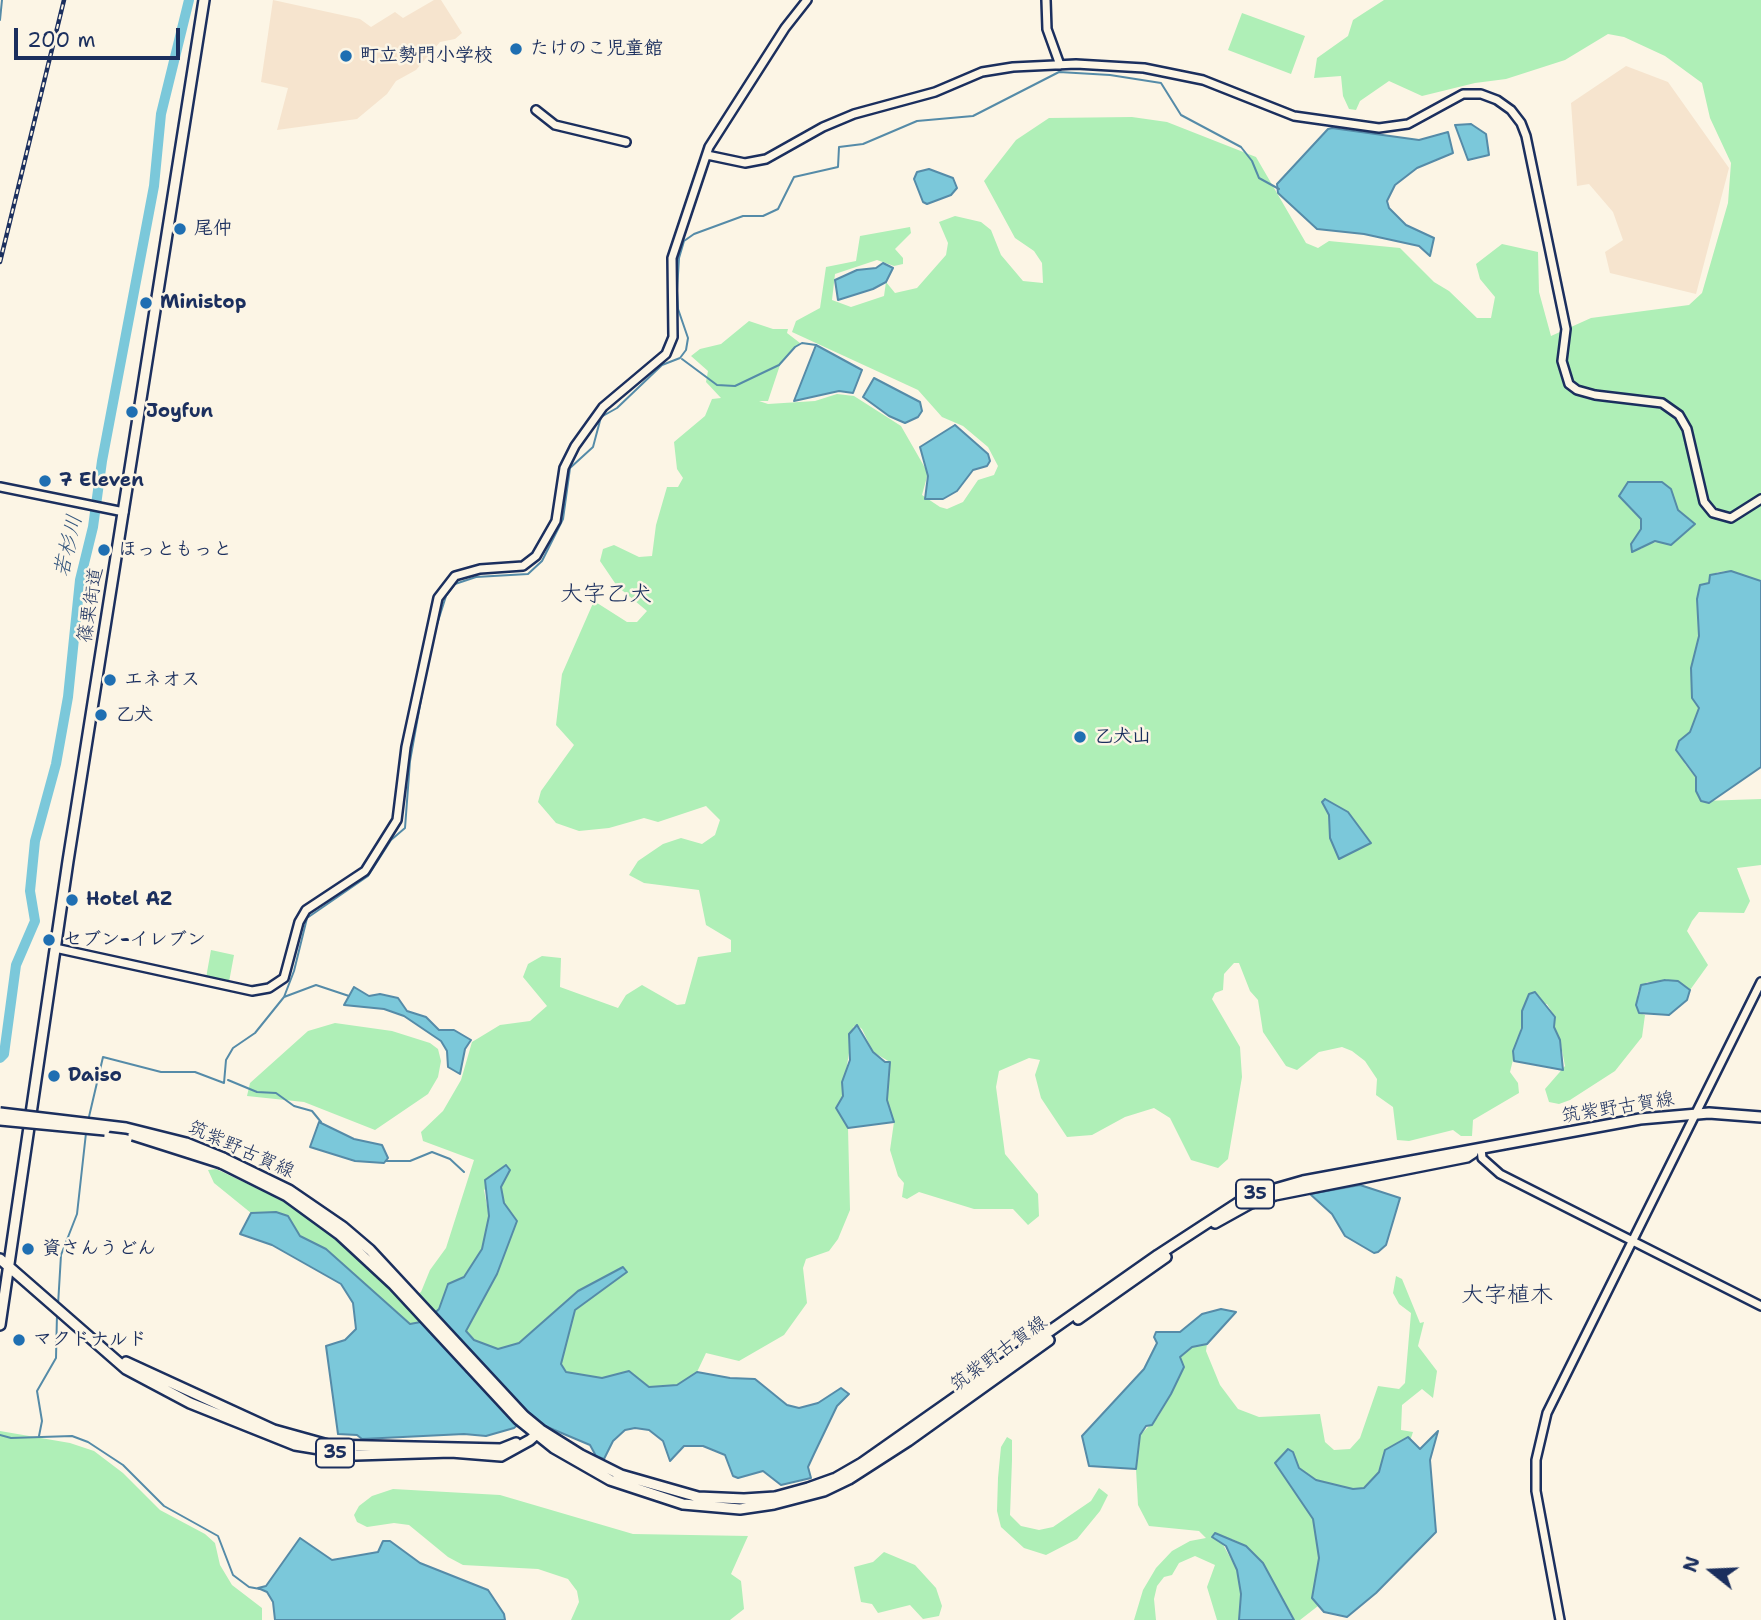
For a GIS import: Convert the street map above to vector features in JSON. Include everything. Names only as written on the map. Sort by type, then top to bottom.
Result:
[{"type":"main road","name":"篠栗街道","points":[[0,1325],[55,948],[204,0]]},
{"type":"main road","name":"筑紫野古賀線","points":[[0,1114],[126,1128],[176,1140],[222,1161],[287,1196],[339,1234],[423,1311],[537,1432],[621,1475],[675,1492],[744,1499],[775,1497],[808,1488],[836,1478],[862,1463],[1169,1247],[1247,1197],[1303,1181],[1640,1119],[1696,1113],[1761,1118]]},
{"type":"main road","name":"筑紫野古賀線","points":[[0,1120],[125,1133],[222,1161]]},
{"type":"main road","name":"35","points":[[0,1259],[109,1353],[274,1430],[328,1445],[500,1449],[537,1432]]},
{"type":"street","points":[[55,948],[252,991],[269,988],[284,978],[299,922],[306,910],[365,871],[397,820],[406,747],[424,650],[438,598],[455,576],[468,571],[523,566],[536,556],[556,521],[564,468],[575,446],[597,413],[666,354],[671,343],[672,258],[707,155],[769,53],[807,0]]},
{"type":"street","points":[[1046,0],[1046,29],[1060,65]]},
{"type":"street","points":[[707,155],[745,163],[766,159],[832,122],[935,92],[982,72],[1060,65],[1144,68],[1203,80],[1294,116],[1379,128],[1408,124],[1463,94],[1481,94],[1497,100],[1521,123],[1526,136],[1566,329],[1562,361],[1566,379],[1584,392],[1662,403],[1679,415],[1687,429],[1704,502],[1713,513],[1731,517],[1761,499]]},
{"type":"street","points":[[536,110],[555,125],[626,142]]},
{"type":"street","points":[[0,487],[124,512]]},
{"type":"street","points":[[1560,1620],[1538,1507],[1536,1460],[1552,1400],[1761,982]]},
{"type":"street","points":[[1481,1148],[1482,1158],[1500,1174],[1761,1306]]},
{"type":"shaded area","name":"町立勢門小学校","points":[[273,0],[360,19],[371,27],[395,12],[403,18],[434,0],[441,0],[462,33],[455,39],[440,42],[416,70],[396,81],[387,94],[357,119],[277,130],[288,88],[261,82]]},
{"type":"shaded area","points":[[1626,66],[1668,82],[1729,168],[1696,294],[1610,273],[1605,252],[1623,240],[1613,212],[1589,184],[1577,186],[1571,103]]},
{"type":"green space","points":[[1384,0],[1761,0],[1761,581],[1731,571],[1718,572],[1710,576],[1709,583],[1697,599],[1699,636],[1691,668],[1692,698],[1699,707],[1690,732],[1679,741],[1685,764],[1696,778],[1702,801],[1761,799],[1761,865],[1737,868],[1750,901],[1744,913],[1699,912],[1692,921],[1687,931],[1708,965],[1690,990],[1684,985],[1647,982],[1638,991],[1636,1005],[1639,1013],[1645,1015],[1642,1037],[1615,1071],[1570,1100],[1559,1104],[1549,1102],[1545,1089],[1565,1066],[1560,1040],[1554,1027],[1555,1017],[1547,1004],[1527,1003],[1510,1072],[1518,1083],[1519,1093],[1473,1120],[1472,1136],[1461,1136],[1453,1130],[1409,1141],[1397,1140],[1393,1107],[1376,1095],[1377,1079],[1365,1061],[1352,1051],[1342,1047],[1319,1052],[1297,1070],[1286,1066],[1263,1032],[1258,1000],[1250,991],[1239,963],[1234,963],[1224,974],[1223,990],[1215,993],[1212,999],[1240,1047],[1242,1077],[1228,1159],[1218,1168],[1191,1160],[1170,1118],[1154,1108],[1125,1117],[1092,1135],[1067,1137],[1041,1098],[1035,1075],[1040,1060],[1029,1058],[999,1071],[996,1087],[1005,1154],[1038,1194],[1039,1216],[1028,1225],[1013,1209],[974,1209],[919,1192],[907,1199],[902,1197],[904,1183],[898,1176],[890,1150],[894,1122],[887,1099],[890,1062],[873,1052],[862,1029],[857,1025],[853,1027],[840,1111],[848,1128],[850,1210],[838,1239],[829,1251],[806,1259],[803,1268],[807,1303],[784,1335],[739,1361],[706,1353],[697,1372],[677,1385],[649,1387],[629,1371],[602,1378],[566,1372],[561,1364],[575,1310],[626,1273],[623,1267],[578,1291],[519,1343],[498,1349],[474,1340],[466,1332],[481,1304],[504,1203],[501,1187],[510,1170],[484,1190],[489,1216],[482,1249],[464,1277],[448,1284],[439,1309],[426,1321],[411,1325],[326,1249],[300,1236],[288,1216],[276,1212],[251,1213],[214,1183],[208,1170],[216,1169],[265,1192],[290,1200],[354,1250],[406,1302],[421,1292],[430,1270],[446,1248],[474,1160],[423,1141],[421,1132],[443,1111],[461,1080],[472,1042],[500,1025],[530,1021],[547,1006],[523,977],[528,964],[542,956],[561,958],[560,987],[618,1008],[626,995],[642,985],[677,1005],[685,1004],[698,957],[731,952],[731,940],[706,925],[699,890],[644,883],[629,875],[638,861],[663,844],[681,838],[702,844],[715,835],[720,820],[706,806],[658,822],[644,818],[609,828],[579,831],[556,823],[538,802],[541,791],[574,745],[556,725],[562,674],[594,601],[627,622],[637,622],[647,611],[617,586],[600,561],[603,549],[614,545],[639,557],[652,556],[656,525],[667,487],[678,487],[683,478],[677,469],[674,442],[705,416],[712,399],[721,398],[706,382],[708,371],[691,356],[700,349],[721,344],[749,321],[773,329],[788,329],[787,333],[800,343],[781,362],[768,401],[759,401],[768,404],[815,401],[837,394],[854,396],[901,426],[928,473],[922,495],[940,507],[947,509],[963,502],[978,480],[994,475],[998,466],[988,447],[963,426],[942,417],[918,390],[792,332],[796,321],[820,308],[826,267],[856,261],[860,236],[910,227],[911,233],[895,249],[903,258],[903,264],[894,266],[877,260],[835,274],[832,300],[851,307],[884,296],[886,282],[895,293],[917,288],[946,255],[948,243],[939,222],[955,216],[981,222],[991,230],[1001,255],[1023,281],[1043,283],[1042,263],[1034,251],[1015,238],[984,181],[1016,140],[1049,118],[1132,117],[1167,122],[1256,157],[1306,243],[1318,248],[1329,241],[1400,248],[1434,282],[1449,291],[1477,318],[1491,318],[1495,297],[1480,279],[1476,264],[1502,244],[1538,252],[1539,292],[1551,336],[1591,318],[1689,305],[1702,293],[1728,203],[1731,163],[1710,118],[1702,83],[1665,56],[1624,37],[1608,34],[1565,60],[1506,79],[1475,83],[1422,96],[1389,81],[1360,101],[1356,110],[1349,109],[1343,96],[1341,76],[1314,78],[1317,58],[1348,36],[1353,20]],"holes":[[[1628,482],[1662,482],[1671,489],[1678,510],[1695,524],[1663,541],[1646,544],[1641,549],[1631,544],[1641,529],[1641,519],[1634,511]]]},
{"type":"green space","points":[[1242,13],[1305,36],[1291,74],[1228,50]]},
{"type":"green space","points":[[211,950],[234,955],[229,982],[206,978]]},
{"type":"green space","points":[[335,1023],[392,1031],[430,1043],[438,1049],[441,1061],[438,1077],[428,1094],[375,1130],[304,1102],[247,1096],[250,1083],[308,1031]]},
{"type":"green space","points":[[1396,1276],[1402,1279],[1420,1323],[1424,1322],[1418,1346],[1437,1371],[1433,1398],[1422,1389],[1402,1405],[1401,1430],[1413,1432],[1411,1438],[1385,1450],[1379,1472],[1364,1488],[1353,1489],[1316,1480],[1299,1468],[1289,1449],[1275,1463],[1313,1519],[1319,1558],[1312,1598],[1318,1606],[1300,1620],[1294,1620],[1263,1563],[1246,1546],[1232,1539],[1221,1541],[1237,1570],[1241,1594],[1239,1620],[1217,1620],[1207,1587],[1215,1565],[1195,1556],[1179,1563],[1172,1575],[1164,1577],[1157,1586],[1154,1599],[1156,1620],[1134,1620],[1143,1590],[1156,1568],[1172,1551],[1190,1541],[1206,1538],[1199,1531],[1149,1526],[1138,1505],[1136,1469],[1140,1435],[1158,1417],[1171,1394],[1180,1357],[1192,1347],[1207,1344],[1206,1351],[1220,1385],[1238,1409],[1259,1417],[1320,1414],[1325,1442],[1334,1450],[1350,1449],[1360,1438],[1378,1386],[1399,1389],[1405,1383],[1411,1313],[1399,1304],[1393,1293]]},
{"type":"green space","points":[[0,1431],[70,1443],[94,1451],[123,1473],[160,1510],[205,1534],[215,1543],[220,1565],[232,1585],[262,1608],[262,1620],[0,1620]]},
{"type":"green space","points":[[1007,1437],[1012,1440],[1010,1515],[1021,1526],[1039,1530],[1053,1527],[1091,1501],[1099,1488],[1108,1495],[1100,1511],[1077,1539],[1046,1555],[1024,1548],[1001,1527],[997,1511],[998,1478],[1001,1447]]},
{"type":"green space","points":[[393,1489],[500,1495],[633,1534],[748,1536],[731,1574],[741,1581],[744,1609],[730,1620],[571,1620],[579,1602],[577,1591],[568,1579],[538,1569],[463,1565],[448,1557],[409,1525],[394,1523],[367,1527],[357,1522],[354,1515],[359,1506],[372,1496]]},
{"type":"green space","points":[[884,1552],[915,1565],[936,1588],[942,1606],[939,1616],[923,1619],[910,1605],[878,1613],[872,1604],[861,1602],[854,1567],[873,1562]]},
{"type":"water","points":[[1471,124],[1486,134],[1489,155],[1468,160],[1455,125]]},
{"type":"water","points":[[1328,129],[1419,140],[1448,132],[1453,153],[1417,168],[1395,185],[1387,201],[1389,208],[1406,225],[1434,238],[1430,256],[1419,246],[1364,234],[1317,229],[1278,193],[1277,184]]},
{"type":"water","points":[[929,169],[953,178],[957,188],[951,195],[927,204],[923,202],[914,179],[917,172]]},
{"type":"water","points":[[883,263],[893,268],[886,282],[838,300],[835,280],[857,270],[876,268]]},
{"type":"water","points":[[816,345],[862,370],[853,393],[839,391],[794,401]]},
{"type":"water","points":[[874,378],[920,402],[922,411],[918,417],[905,423],[889,416],[863,397]]},
{"type":"water","points":[[955,425],[988,454],[990,461],[987,466],[973,470],[957,491],[943,499],[925,499],[928,476],[920,447]]},
{"type":"water","points":[[1628,482],[1662,482],[1671,489],[1678,510],[1695,524],[1671,545],[1655,541],[1632,552],[1631,544],[1641,529],[1641,519],[1619,496]]},
{"type":"water","points":[[1731,571],[1761,581],[1761,767],[1709,803],[1701,801],[1696,791],[1696,777],[1676,750],[1679,741],[1690,732],[1699,708],[1692,698],[1691,668],[1699,636],[1697,599],[1700,585],[1709,583],[1710,575]]},
{"type":"water","points":[[1325,799],[1348,812],[1371,843],[1339,859],[1330,838],[1329,815],[1322,802]]},
{"type":"water","points":[[1665,980],[1678,981],[1690,990],[1687,1000],[1669,1015],[1639,1013],[1636,1005],[1641,985]]},
{"type":"water","points":[[354,987],[369,996],[380,994],[398,998],[407,1011],[426,1017],[439,1030],[454,1030],[471,1040],[465,1049],[460,1074],[448,1067],[447,1051],[441,1041],[404,1016],[384,1009],[344,1005]]},
{"type":"water","points":[[1535,992],[1555,1017],[1554,1027],[1560,1040],[1563,1070],[1514,1061],[1513,1051],[1522,1028],[1522,1011],[1529,994]]},
{"type":"water","points":[[857,1025],[873,1052],[885,1062],[890,1062],[887,1100],[894,1122],[848,1128],[836,1108],[843,1096],[842,1082],[850,1060],[849,1034]]},
{"type":"water","points":[[319,1122],[354,1139],[382,1145],[388,1158],[384,1163],[355,1161],[310,1147]]},
{"type":"water","points":[[506,1165],[510,1170],[501,1187],[504,1203],[517,1221],[497,1274],[466,1331],[474,1340],[498,1349],[519,1343],[578,1291],[623,1267],[627,1272],[575,1310],[561,1364],[566,1372],[602,1378],[629,1371],[649,1387],[677,1385],[697,1372],[755,1379],[787,1405],[799,1408],[818,1403],[841,1388],[849,1394],[837,1406],[808,1467],[811,1478],[781,1485],[763,1471],[738,1478],[733,1476],[725,1455],[703,1446],[684,1446],[670,1461],[663,1441],[649,1430],[635,1428],[625,1430],[613,1441],[604,1459],[596,1456],[590,1445],[526,1418],[514,1428],[486,1436],[464,1434],[362,1439],[357,1435],[338,1434],[326,1346],[345,1340],[356,1329],[353,1303],[341,1284],[272,1245],[240,1234],[251,1213],[276,1212],[288,1216],[300,1236],[326,1249],[410,1324],[426,1321],[439,1309],[448,1284],[464,1277],[482,1249],[489,1216],[485,1180]]},
{"type":"water","points":[[1360,1185],[1400,1198],[1386,1245],[1374,1253],[1345,1236],[1332,1214],[1310,1194]]},
{"type":"water","points":[[1221,1309],[1236,1312],[1207,1344],[1192,1347],[1180,1357],[1184,1367],[1171,1394],[1152,1425],[1146,1426],[1140,1435],[1136,1469],[1089,1466],[1082,1436],[1144,1369],[1157,1343],[1154,1337],[1156,1332],[1180,1332],[1202,1314]]},
{"type":"water","points":[[1438,1431],[1430,1460],[1436,1532],[1376,1593],[1347,1617],[1324,1612],[1312,1598],[1319,1558],[1313,1519],[1275,1463],[1288,1449],[1293,1452],[1299,1468],[1316,1480],[1353,1489],[1364,1488],[1379,1472],[1385,1450],[1408,1437],[1420,1449]]},
{"type":"water","points":[[1215,1533],[1246,1546],[1263,1563],[1294,1620],[1239,1620],[1241,1594],[1237,1570],[1226,1546],[1212,1537]]},
{"type":"water","points":[[300,1538],[332,1560],[378,1552],[383,1541],[390,1541],[420,1563],[488,1590],[505,1620],[275,1620],[273,1602],[267,1592],[258,1588],[266,1586]]},
{"type":"waterway","points":[[0,20],[2,0]]},
{"type":"waterway","name":"若杉川","points":[[0,1058],[4,1054],[16,965],[35,921],[30,891],[35,841],[56,764],[68,697],[80,580],[93,527],[102,461],[154,186],[161,114],[189,0]]},
{"type":"waterway","points":[[433,637],[446,596],[455,584],[476,577],[528,574],[542,561],[563,519],[570,468],[593,447],[601,417],[617,408],[662,365],[680,358],[686,350],[688,338],[678,309],[677,291],[679,258],[684,241],[694,234],[743,216],[763,216],[778,209],[794,177],[838,167],[839,147],[863,144],[917,121],[973,116],[1059,72],[1110,75],[1161,83],[1181,115],[1241,147],[1252,161],[1259,178],[1279,189]]},
{"type":"waterway","points":[[682,359],[717,385],[735,386],[779,365],[802,343],[816,345]]},
{"type":"waterway","points":[[284,997],[294,971],[307,918],[368,876],[391,840],[405,828],[410,761],[425,677]]},
{"type":"waterway","points":[[88,1121],[103,1057],[161,1072],[195,1072],[224,1083],[226,1060],[233,1048],[255,1033],[284,997],[316,985],[349,996]]},
{"type":"waterway","points":[[228,1080],[257,1092],[276,1093],[294,1106],[312,1111],[321,1122]]},
{"type":"waterway","points":[[58,1305],[61,1255],[77,1214],[86,1133]]},
{"type":"waterway","points":[[386,1161],[410,1161],[432,1152],[450,1159],[464,1172]]},
{"type":"waterway","points":[[39,1436],[42,1421],[37,1391],[56,1358],[57,1314]]},
{"type":"waterway","points":[[0,1435],[11,1438],[72,1436],[88,1442],[123,1465],[164,1506],[218,1536],[233,1575],[249,1587],[260,1589]]},
{"type":"railway","points":[[0,262],[64,0]]},
{"type":"place","name":"たけのこ児童館","points":[[516,49]]},
{"type":"place","name":"町立勢門小学校","points":[[346,56]]},
{"type":"place","name":"尾仲","points":[[180,229]]},
{"type":"place","name":"Ministop","points":[[146,303]]},
{"type":"place","name":"Joyfun","points":[[132,412]]},
{"type":"place","name":"7 Eleven","points":[[45,481]]},
{"type":"place","name":"ほっともっと","points":[[104,550]]},
{"type":"place","name":"エネオス","points":[[110,680]]},
{"type":"place","name":"乙犬","points":[[101,715]]},
{"type":"place","name":"乙犬山","points":[[1080,737]]},
{"type":"place","name":"Hotel AZ","points":[[72,900]]},
{"type":"place","name":"セブン-イレブン","points":[[49,940]]},
{"type":"place","name":"Daiso","points":[[54,1076]]},
{"type":"place","name":"資さんうどん","points":[[28,1249]]},
{"type":"place","name":"マクドナルド","points":[[19,1340]]},
{"type":"district","name":"大字乙犬","points":[[606,595]]},
{"type":"district","name":"大字植木","points":[[1507,1296]]}]
